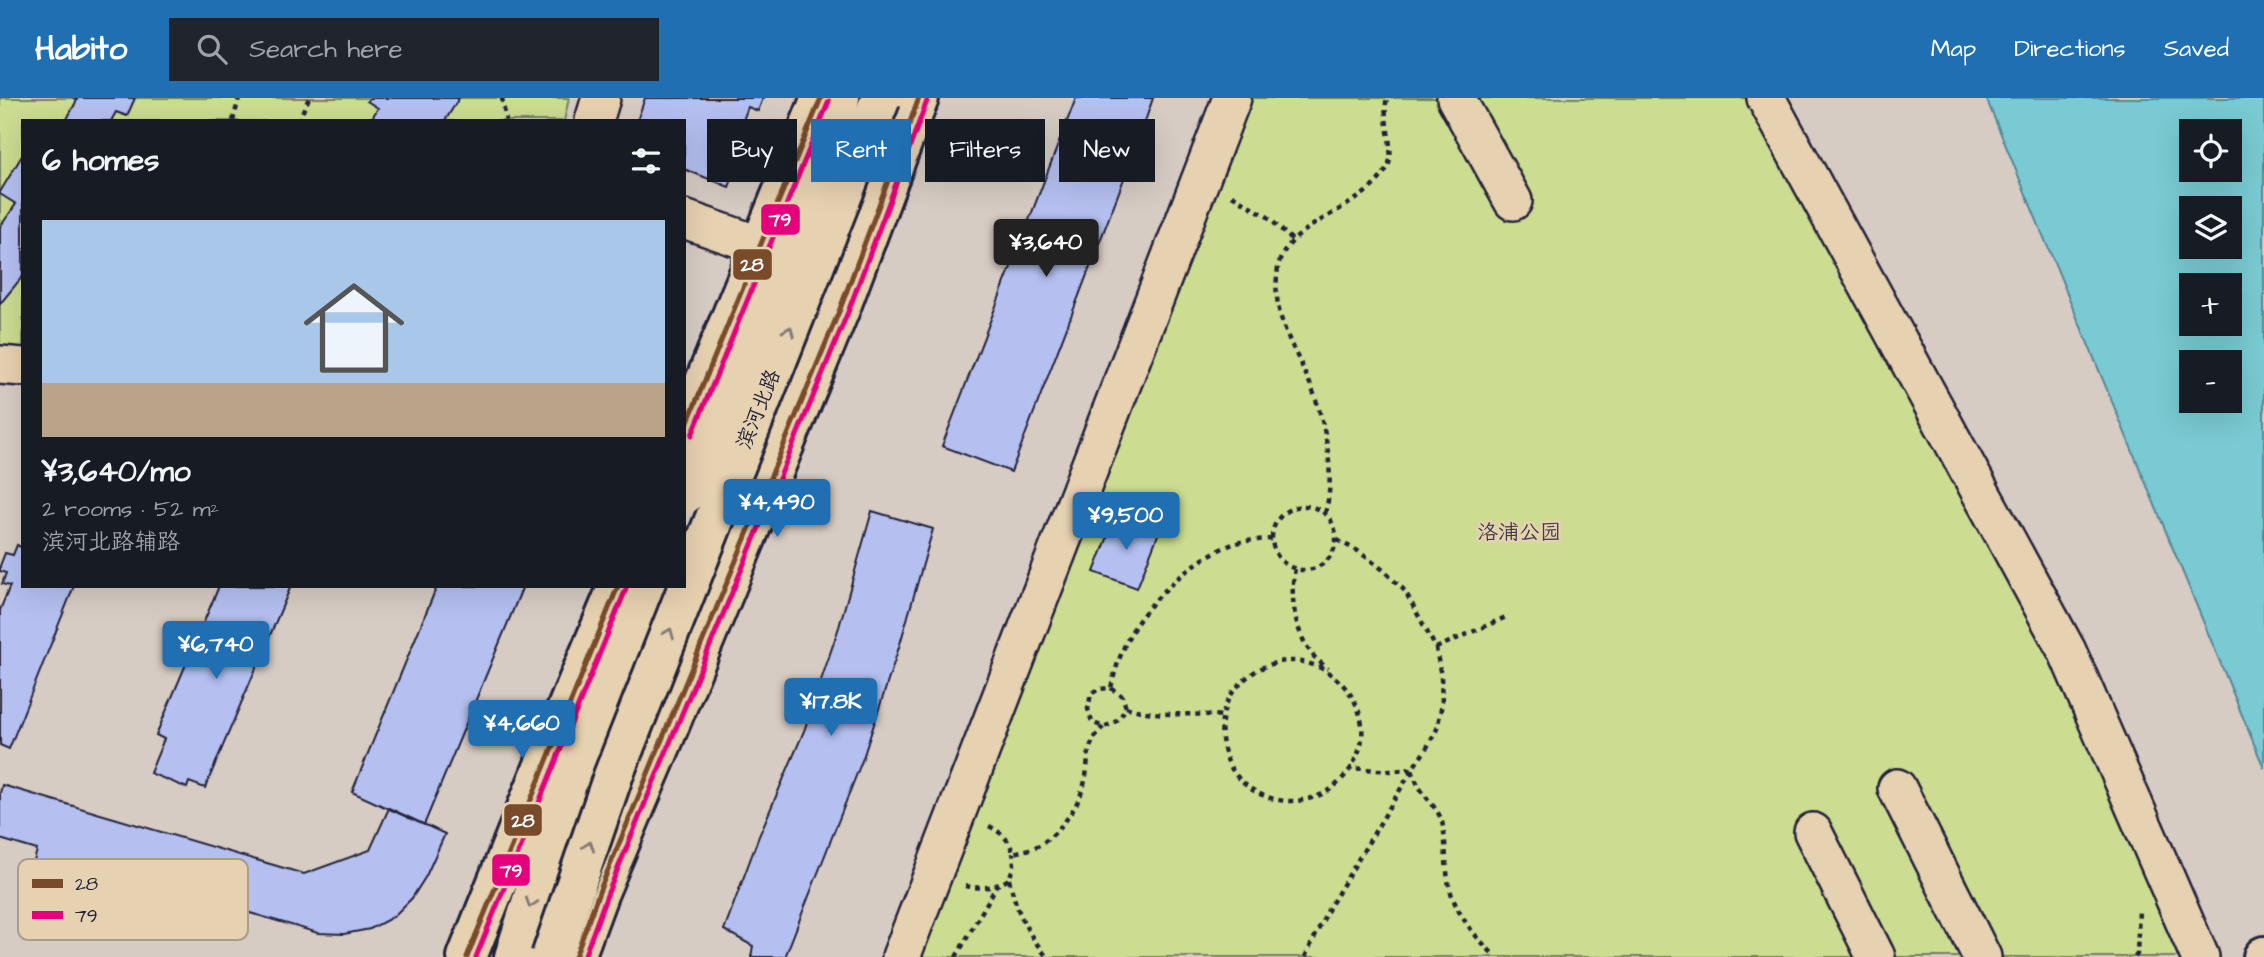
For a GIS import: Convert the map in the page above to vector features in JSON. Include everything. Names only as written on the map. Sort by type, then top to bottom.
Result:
[{"type":"main road","points":[[686,427],[821,98]]},
{"type":"main road","points":[[686,442],[839,98]]},
{"type":"main road","name":"滨河北路","points":[[686,490],[780,265],[839,98]]},
{"type":"main road","name":"滨河北路","points":[[551,957],[612,776],[881,98]]},
{"type":"main road","points":[[575,957],[598,892],[662,746],[840,309],[919,98]]},
{"type":"main road","points":[[467,957],[617,588]]},
{"type":"main road","points":[[475,957],[625,588]]},
{"type":"main road","points":[[514,957],[566,794],[645,588]]},
{"type":"street","points":[[595,119],[601,98]]},
{"type":"street","points":[[901,957],[1232,98]]},
{"type":"street","points":[[1456,98],[1513,201]]},
{"type":"street","points":[[1766,98],[2067,651],[2200,957]]},
{"type":"street","points":[[686,220],[814,264]]},
{"type":"street","points":[[0,365],[21,367]]},
{"type":"street","points":[[1897,788],[1983,957]]},
{"type":"street","points":[[1813,832],[1876,957]]},
{"type":"path","points":[[234,119],[239,98]]},
{"type":"path","points":[[299,119],[309,98]]},
{"type":"path","points":[[502,98],[506,119]]},
{"type":"path","points":[[1325,513],[1330,496],[1329,472],[1318,408],[1284,331],[1275,294],[1278,264],[1292,240],[1373,188],[1389,164],[1389,140],[1384,108],[1387,98]]},
{"type":"path","points":[[1199,183],[1233,196],[1268,217],[1292,240]]},
{"type":"path","points":[[1299,506],[1312,507],[1325,513],[1334,526],[1337,540],[1332,555],[1322,565],[1310,570],[1294,569],[1282,562],[1276,554],[1272,539],[1275,524],[1286,512],[1299,506]]},
{"type":"path","points":[[1111,688],[1125,644],[1138,622],[1179,577],[1228,546],[1249,540],[1272,539]]},
{"type":"path","points":[[1306,957],[1329,908],[1437,729],[1442,704],[1436,648],[1405,590],[1358,551],[1337,540]]},
{"type":"path","points":[[1294,569],[1291,585],[1293,603],[1303,639],[1312,655],[1332,673],[1352,695],[1360,716],[1362,737],[1352,768],[1336,786],[1317,797],[1299,802],[1276,800],[1254,791],[1237,777],[1226,758],[1221,739],[1222,716],[1230,696],[1242,681],[1267,665],[1293,660],[1310,663],[1332,673]]},
{"type":"path","points":[[1436,648],[1506,617]]},
{"type":"path","points":[[1013,853],[1037,847],[1070,816],[1083,790],[1088,749],[1103,727],[1121,718],[1126,707],[1122,696],[1111,688],[1099,689],[1091,694],[1088,709],[1092,722],[1103,727]]},
{"type":"path","points":[[1126,707],[1158,715],[1201,713],[1222,716]]},
{"type":"path","points":[[1352,768],[1391,771],[1412,769]]},
{"type":"path","points":[[1412,769],[1418,786],[1441,819],[1453,899],[1462,918],[1493,954]]},
{"type":"path","points":[[959,808],[1000,832],[1010,842],[1014,864],[1009,879],[1014,901],[1027,932],[1047,957]]},
{"type":"path","points":[[932,878],[978,888],[996,887],[1009,879]]},
{"type":"path","points":[[956,957],[996,887]]},
{"type":"green space","points":[[0,98],[569,98],[564,119],[21,119],[21,351],[0,349]]},
{"type":"green space","name":"洛浦公园","points":[[1232,98],[1766,98],[2067,651],[2200,957],[901,957]]},
{"type":"water","points":[[1986,98],[2264,98],[2264,768]]},
{"type":"building","points":[[74,98],[135,98],[127,116],[116,112],[112,119],[67,119],[77,100]]},
{"type":"building","points":[[370,98],[459,98],[446,119],[371,119],[378,108],[367,101]]},
{"type":"building","points":[[645,98],[763,98],[758,111],[748,107],[744,119],[707,119],[707,178],[686,170],[686,119],[638,119]]},
{"type":"building","points":[[1076,98],[1153,98],[1146,119],[1068,119]]},
{"type":"building","points":[[1059,142],[1059,182],[1123,182],[1011,472],[942,446]]},
{"type":"building","points":[[21,157],[21,278],[0,304],[0,227],[16,204],[0,192]]},
{"type":"building","points":[[716,182],[731,182],[729,187]]},
{"type":"building","points":[[872,511],[933,529],[863,758],[785,957],[751,957],[753,946],[724,930],[759,836],[804,731],[839,627]]},
{"type":"building","points":[[1116,516],[1159,532],[1137,588],[1094,572]]},
{"type":"building","points":[[17,545],[21,547],[21,588],[73,588],[9,749],[0,745],[0,610],[10,586],[2,584],[6,573],[0,571],[0,566],[5,553],[13,555]]},
{"type":"building","points":[[218,588],[290,588],[205,788],[189,782],[187,788],[150,773],[164,739],[156,735]]},
{"type":"building","points":[[436,588],[522,588],[424,825],[352,792]]},
{"type":"building","points":[[2,785],[304,874],[370,850],[389,808],[445,834],[426,876],[412,898],[393,917],[370,929],[344,934],[318,933],[248,912],[248,859],[35,859],[37,850],[0,839]]},
{"type":"transit line","name":"28","points":[[686,426],[821,98]]},
{"type":"transit line","name":"28","points":[[575,957],[599,892],[840,309],[919,98]]},
{"type":"transit line","name":"79","points":[[692,435],[829,101]]},
{"type":"transit line","name":"79","points":[[584,957],[607,895],[848,312],[927,101]]},
{"type":"transit line","name":"28","points":[[467,957],[617,588]]},
{"type":"transit line","name":"79","points":[[476,957],[626,589]]}]
